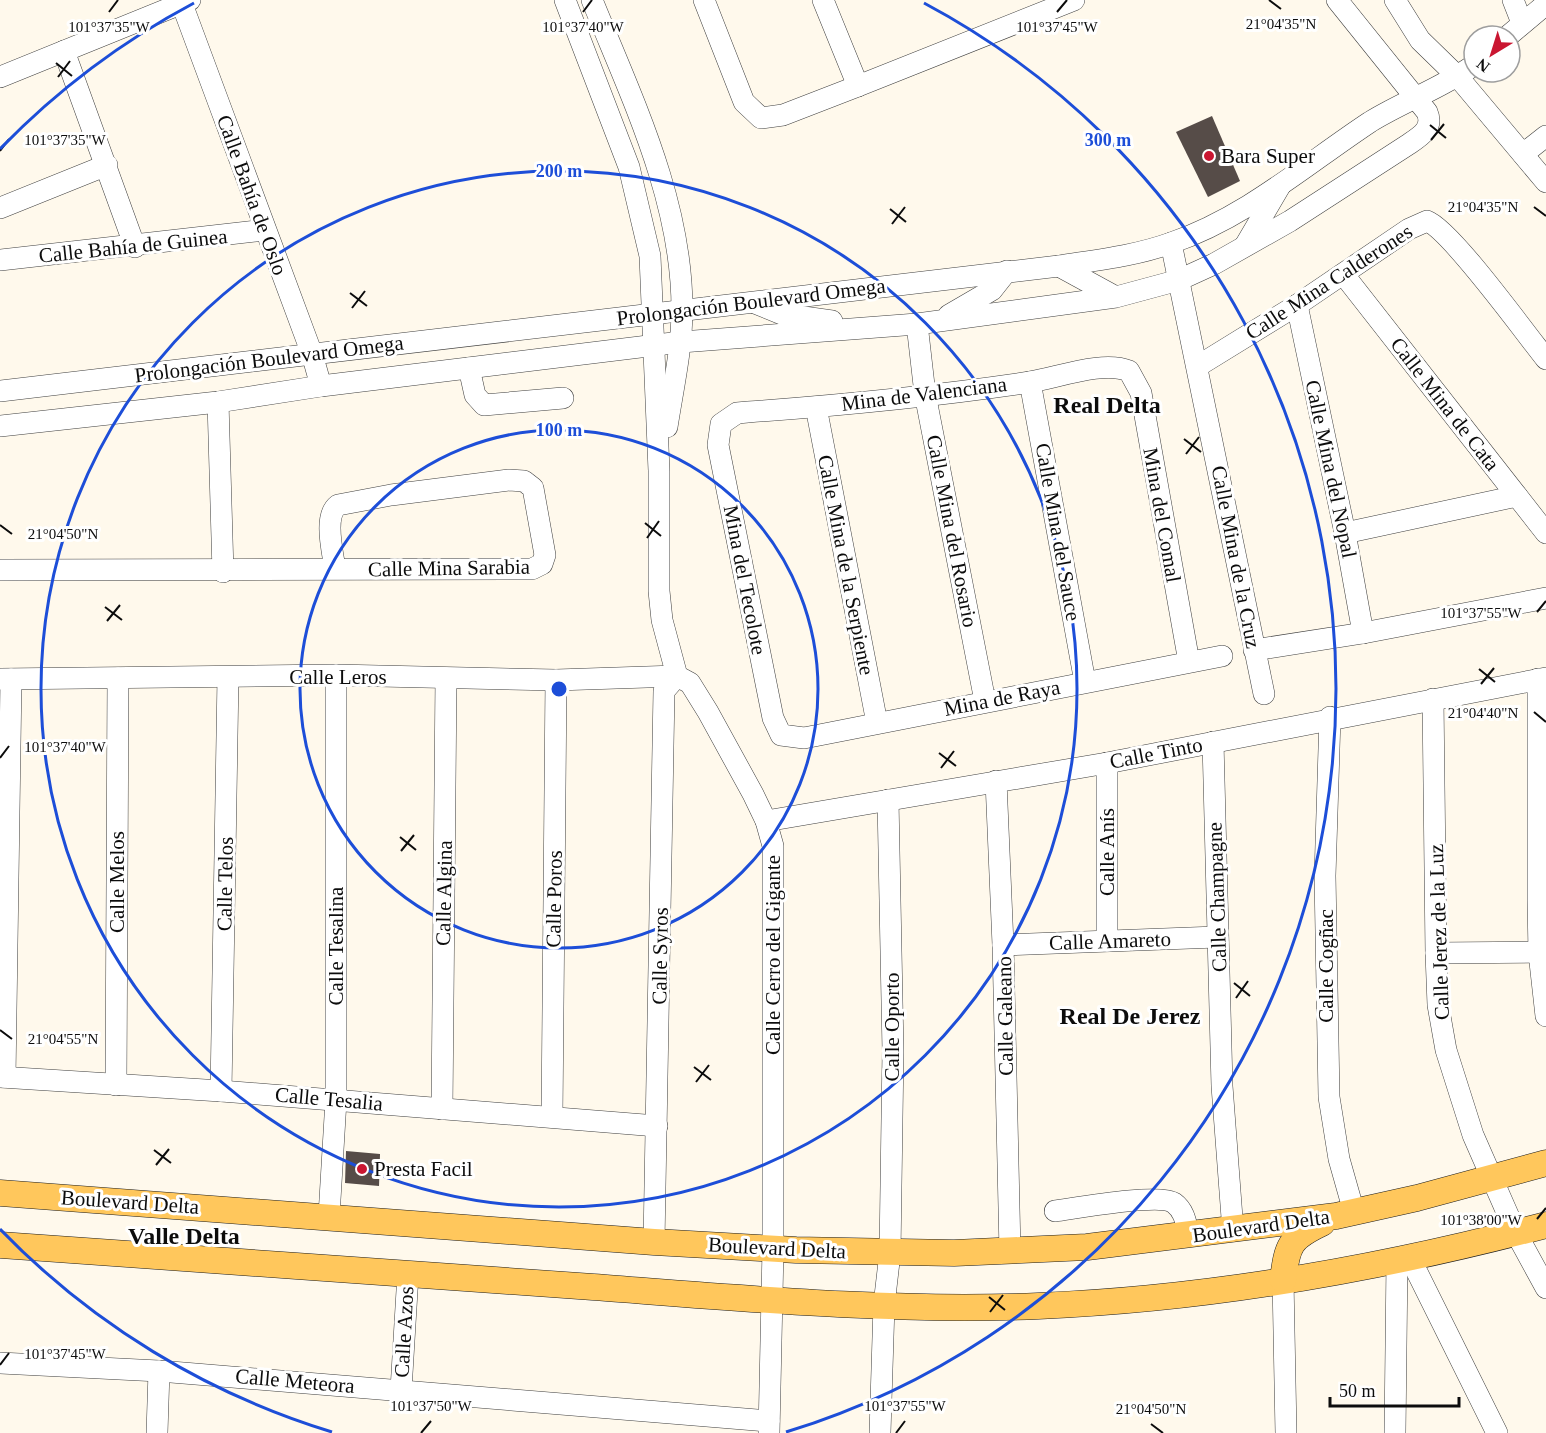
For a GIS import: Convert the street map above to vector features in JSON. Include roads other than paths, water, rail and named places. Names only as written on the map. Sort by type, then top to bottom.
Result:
[{"type":"main road","name":"Boulevard Delta","points":[[0,1193],[773,1249],[890,1253],[1010,1251],[1087,1247],[1189,1236],[1345,1214],[1417,1198],[1546,1162]]},
{"type":"main road","points":[[1283,1280],[1286,1252],[1291,1242],[1345,1214]]},
{"type":"main road","points":[[0,1245],[770,1300],[963,1307],[1102,1302],[1283,1280],[1403,1260],[1546,1225]]},
{"type":"street","points":[[565,0],[629,167],[640,203],[650,256],[655,313],[659,591],[662,620],[677,676]]},
{"type":"street","points":[[592,0],[667,198],[678,249],[682,310],[681,342],[659,471]]},
{"type":"street","points":[[704,0],[744,102],[761,118],[783,115],[1074,0]]},
{"type":"street","points":[[823,0],[858,86]]},
{"type":"street","points":[[1337,0],[1421,105]]},
{"type":"street","points":[[1395,0],[1420,40],[1462,68]]},
{"type":"street","points":[[1513,0],[1515,24]]},
{"type":"street","points":[[0,77],[186,2]]},
{"type":"street","name":"Calle Bahía de Oslo","points":[[186,2],[265,231],[312,354],[321,386]]},
{"type":"street","points":[[1522,24],[1546,4]]},
{"type":"street","points":[[64,51],[135,247]]},
{"type":"street","name":"Prolongación Boulevard Omega","points":[[0,391],[755,303],[1124,256],[1171,243],[1239,211],[1371,122],[1421,105],[1462,74]]},
{"type":"street","points":[[1475,84],[1523,154],[1546,182]]},
{"type":"street","name":"Prolongación Boulevard Omega","points":[[0,426],[218,402],[321,386],[681,342],[926,323],[1116,297],[1179,280],[1242,249],[1409,144],[1427,129],[1430,123],[1421,105]]},
{"type":"street","points":[[1523,154],[1546,136]]},
{"type":"street","points":[[0,208],[107,165]]},
{"type":"street","points":[[1242,249],[1281,184]]},
{"type":"street","name":"Calle Mina Calderones","points":[[1198,366],[1344,275],[1409,229],[1427,221],[1435,224],[1455,244],[1546,359]]},
{"type":"street","name":"Calle Bahía de Guinea","points":[[0,260],[265,231]]},
{"type":"street","name":"Calle Mina de la Cruz","points":[[1171,243],[1264,694]]},
{"type":"street","points":[[1059,266],[1116,297]]},
{"type":"street","points":[[926,323],[992,290],[1007,271]]},
{"type":"street","name":"Calle Mina de Cata","points":[[1344,275],[1546,533]]},
{"type":"street","points":[[755,303],[782,314],[866,329]]},
{"type":"street","name":"Calle Mina del Nopal","points":[[1297,305],[1364,633]]},
{"type":"street","name":"Calle Mina del Rosario","points":[[926,323],[925,394],[985,701]]},
{"type":"street","name":"Mina de Valenciana","points":[[722,424],[737,413],[816,407],[1030,382],[1111,367],[1129,371]]},
{"type":"street","points":[[469,368],[475,395],[484,405],[563,398]]},
{"type":"street","name":"Mina del Comal","points":[[1129,371],[1140,393],[1189,662]]},
{"type":"street","name":"Calle Mina del Sauce","points":[[1030,382],[1085,682]]},
{"type":"street","points":[[218,402],[223,572]]},
{"type":"street","name":"Calle Mina de la Serpiente","points":[[816,407],[877,723]]},
{"type":"street","name":"Mina del Tecolote","points":[[722,424],[718,445],[773,718],[781,735]]},
{"type":"street","name":"Calle Mina Sarabia","points":[[0,570],[223,572],[335,569],[525,570],[539,567],[545,555],[533,488],[524,481],[509,480],[391,495],[338,505],[333,509],[330,520],[335,569]]},
{"type":"street","points":[[1345,532],[1517,496]]},
{"type":"street","points":[[1254,651],[1364,633],[1546,598]]},
{"type":"street","name":"Mina de Raya","points":[[781,735],[804,738],[1222,656]]},
{"type":"street","name":"Calle Leros","points":[[6,679],[336,675],[556,680],[677,676]]},
{"type":"street","name":"Calle Tesalina","points":[[329,1216],[336,1100],[336,675]]},
{"type":"street","name":"Calle Cerro del Gigante","points":[[677,676],[690,683],[766,821],[773,846],[773,1249],[770,1300],[769,1427]]},
{"type":"street","name":"Calle Syros","points":[[654,1242],[664,691],[677,676]]},
{"type":"street","name":"Calle Melos","points":[[116,1085],[118,678]]},
{"type":"street","name":"Calle Telos","points":[[221,1091],[228,678]]},
{"type":"street","name":"Calle Algina","points":[[442,1109],[446,678]]},
{"type":"street","points":[[1542,678],[1543,952],[1546,1016]]},
{"type":"street","name":"Calle Tinto","points":[[766,821],[1107,763],[1330,717],[1542,678]]},
{"type":"street","points":[[3,1077],[6,679]]},
{"type":"street","name":"Calle Poros","points":[[552,1117],[556,680]]},
{"type":"street","name":"Calle Jerez de la Luz","points":[[1433,699],[1436,953],[1438,1005],[1446,1050],[1473,1136],[1516,1233],[1546,1288]]},
{"type":"street","name":"Calle Cogñac","points":[[1330,717],[1325,876],[1329,1097],[1345,1214]]},
{"type":"street","name":"Calle Champagne","points":[[1213,742],[1223,1097],[1233,1231]]},
{"type":"street","name":"Calle Anís","points":[[1107,763],[1107,941]]},
{"type":"street","name":"Calle Galeano","points":[[996,781],[1003,945],[1010,1251]]},
{"type":"street","name":"Calle Oporto","points":[[880,1433],[884,1305],[890,1253],[893,1051],[888,800]]},
{"type":"street","name":"Calle Amareto","points":[[1003,945],[1217,937]]},
{"type":"street","points":[[1436,953],[1543,952]]},
{"type":"street","name":"Calle Tesalia","points":[[3,1077],[221,1091],[657,1125]]},
{"type":"street","points":[[1055,1211],[1156,1198],[1173,1202],[1183,1212],[1189,1236]]},
{"type":"street","points":[[1395,1433],[1403,1260]]},
{"type":"street","points":[[1403,1260],[1497,1433]]},
{"type":"street","name":"Calle Azos","points":[[401,1390],[408,1274]]},
{"type":"street","points":[[1283,1280],[1286,1433]]},
{"type":"street","name":"Calle Meteora","points":[[0,1363],[159,1371],[401,1390],[769,1427]]},
{"type":"street","points":[[157,1433],[159,1371]]},
{"type":"place","name":"Bara Super","points":[[1209,156]]},
{"type":"place","name":"Presta Facil","points":[[362,1169]]},
{"type":"district","name":"Real Delta","points":[[1107,405]]},
{"type":"district","name":"Real De Jerez","points":[[1130,1016]]},
{"type":"district","name":"Valle Delta","points":[[184,1236]]}]
